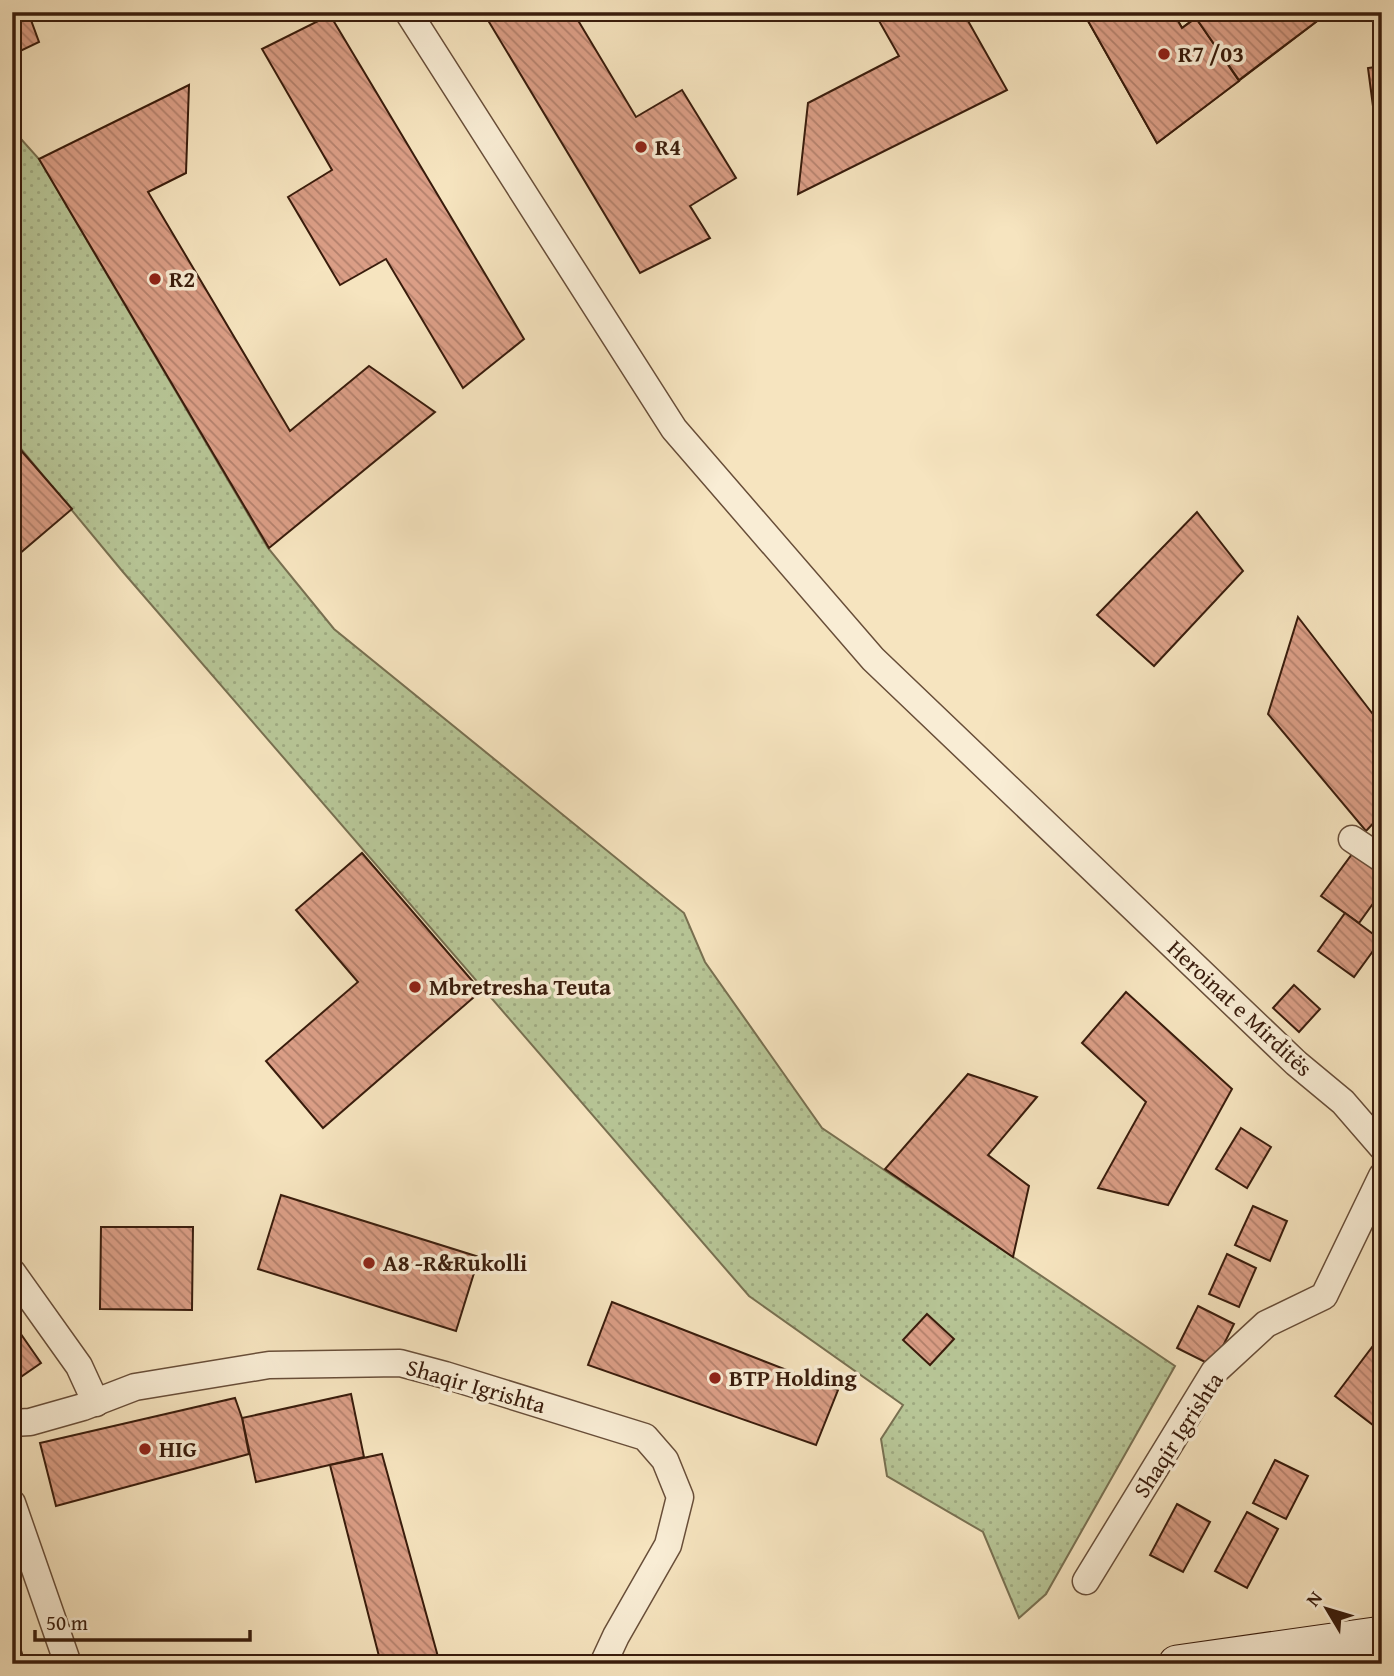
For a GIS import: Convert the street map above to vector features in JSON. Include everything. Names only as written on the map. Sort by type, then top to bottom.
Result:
[{"type":"main road","points":[[1177,1664],[1382,1635]]},
{"type":"street","name":"Heroinat e Mirditës","points":[[408,12],[674,429],[873,659],[1296,1063],[1343,1102],[1382,1147]]},
{"type":"street","points":[[1352,838],[1382,859]]},
{"type":"street","name":"Shaqir Igrishta","points":[[1086,1581],[1214,1372],[1266,1324],[1324,1296],[1382,1176]]},
{"type":"street","points":[[12,1272],[79,1366],[96,1402]]},
{"type":"street","name":"Shaqir Igrishta","points":[[12,1423],[30,1422],[135,1387],[270,1365],[400,1363],[645,1437],[664,1460],[680,1497],[668,1545],[603,1664]]},
{"type":"street","points":[[12,1503],[68,1664]]},
{"type":"green space","points":[[12,129],[39,159],[268,548],[334,629],[684,913],[705,962],[822,1128],[1175,1366],[1046,1594],[1019,1618],[983,1532],[887,1476],[881,1439],[903,1405],[749,1296],[123,572],[12,438]]},
{"type":"building","points":[[12,12],[28,12],[39,42],[12,55]]},
{"type":"building","name":"R4","points":[[483,12],[573,12],[636,117],[682,90],[736,178],[690,206],[710,238],[640,273]]},
{"type":"building","points":[[635,12],[675,12],[638,19]]},
{"type":"building","points":[[874,12],[963,12],[1007,90],[798,194],[808,103],[899,56]]},
{"type":"building","name":"R7 /03","points":[[1083,12],[1173,12],[1182,28],[1203,12],[1329,12],[1157,143]]},
{"type":"building","name":"R7 /03","points":[[1083,12],[1173,12],[1182,28],[1196,18],[1239,81],[1157,143]]},
{"type":"building","points":[[1203,12],[1329,12],[1239,80],[1196,18]]},
{"type":"building","points":[[330,15],[524,339],[463,388],[386,259],[340,285],[288,197],[332,170],[262,49]]},
{"type":"building","points":[[1382,66],[1382,175],[1368,68]]},
{"type":"building","name":"R2","points":[[189,85],[186,173],[148,192],[290,431],[369,366],[435,412],[269,548],[39,159]]},
{"type":"building","points":[[12,440],[72,509],[12,560]]},
{"type":"building","points":[[1197,512],[1243,571],[1154,666],[1097,615]]},
{"type":"building","points":[[1298,617],[1382,726],[1382,814],[1366,831],[1268,714]]},
{"type":"building","points":[[1358,846],[1382,864],[1382,891],[1359,923],[1321,896]]},
{"type":"building","name":"Mbretresha Teuta","points":[[362,853],[481,991],[323,1128],[266,1061],[358,982],[296,910]]},
{"type":"building","points":[[1345,913],[1381,940],[1354,977],[1318,951]]},
{"type":"building","points":[[1294,985],[1320,1009],[1299,1032],[1273,1008]]},
{"type":"building","points":[[1126,992],[1232,1089],[1168,1205],[1098,1188],[1146,1102],[1082,1043]]},
{"type":"building","points":[[968,1074],[1037,1097],[988,1155],[1029,1186],[1013,1257],[885,1169]]},
{"type":"building","points":[[1241,1128],[1271,1147],[1247,1188],[1216,1169]]},
{"type":"building","name":"A8 -R&Rukolli","points":[[281,1195],[479,1257],[456,1331],[258,1269]]},
{"type":"building","points":[[1253,1206],[1287,1221],[1270,1261],[1235,1245]]},
{"type":"building","points":[[101,1227],[193,1227],[192,1310],[100,1309]]},
{"type":"building","points":[[1227,1254],[1256,1268],[1239,1307],[1209,1294]]},
{"type":"building","name":"BTP Holding","points":[[612,1302],[838,1390],[816,1445],[588,1365]]},
{"type":"building","points":[[1198,1306],[1234,1324],[1213,1366],[1177,1348]]},
{"type":"building","points":[[927,1314],[954,1339],[930,1365],[903,1340]]},
{"type":"building","points":[[16,1327],[41,1363],[12,1383],[12,1329]]},
{"type":"building","points":[[1382,1334],[1382,1432],[1335,1396]]},
{"type":"building","points":[[351,1394],[364,1457],[256,1482],[242,1418]]},
{"type":"building","name":"HIG","points":[[235,1398],[249,1454],[56,1506],[40,1443]]},
{"type":"building","points":[[382,1454],[440,1664],[381,1664],[330,1465]]},
{"type":"building","points":[[1275,1460],[1308,1476],[1286,1519],[1253,1503]]},
{"type":"building","points":[[1177,1504],[1210,1522],[1183,1572],[1150,1555]]},
{"type":"building","points":[[1247,1512],[1278,1529],[1247,1588],[1215,1571]]},
{"type":"building","points":[[20,1647],[25,1664],[12,1664],[12,1649]]},
{"type":"place","name":"R7 /03","points":[[1164,54]]},
{"type":"place","name":"R4","points":[[641,147]]},
{"type":"place","name":"R2","points":[[155,279]]},
{"type":"place","name":"Mbretresha Teuta","points":[[415,987]]},
{"type":"place","name":"A8 -R&Rukolli","points":[[369,1263]]},
{"type":"place","name":"BTP Holding","points":[[715,1378]]},
{"type":"place","name":"HIG","points":[[145,1449]]}]
